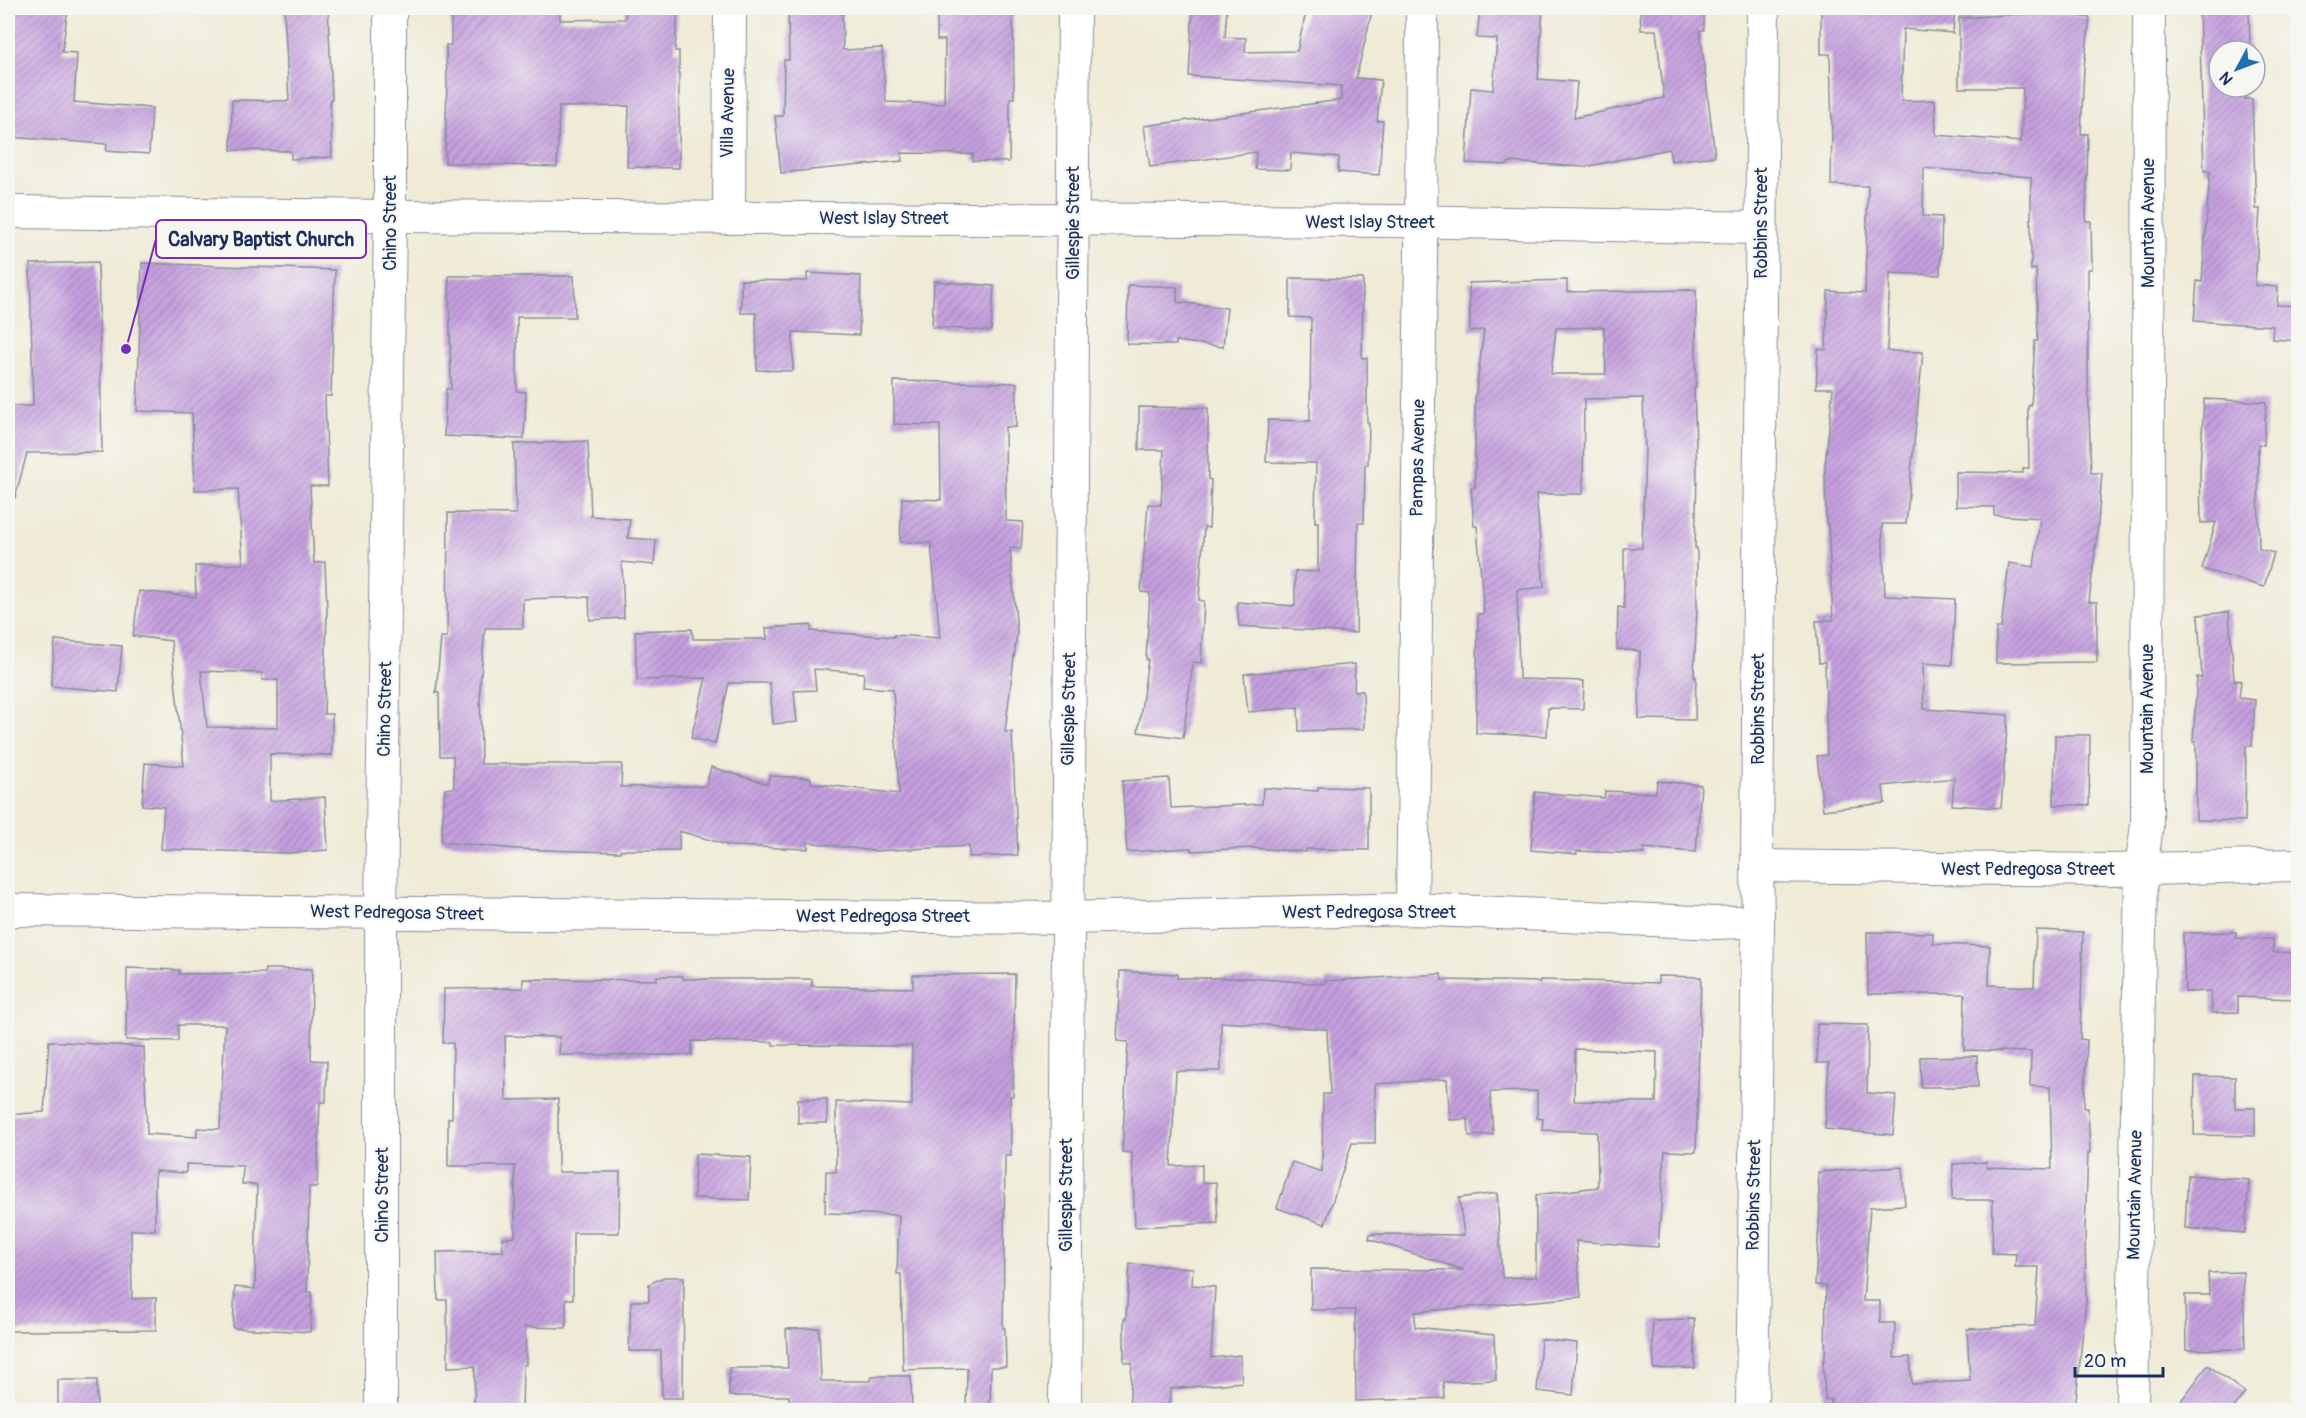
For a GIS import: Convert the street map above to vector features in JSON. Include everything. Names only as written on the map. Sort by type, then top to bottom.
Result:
[{"type":"street","name":"Chino Street","points":[[381,1410],[381,913],[390,216],[390,8]]},
{"type":"street","name":"Villa Avenue","points":[[729,218],[730,8]]},
{"type":"street","name":"Gillespie Street","points":[[1065,1410],[1074,8]]},
{"type":"street","name":"Pampas Avenue","points":[[1412,909],[1422,222],[1422,8]]},
{"type":"street","name":"Robbins Street","points":[[1752,1410],[1758,921],[1763,8]]},
{"type":"street","name":"Mountain Avenue","points":[[2132,1410],[2141,869],[2147,813],[2149,8]]},
{"type":"street","name":"West Islay Street","points":[[8,212],[1422,222],[1761,228]]},
{"type":"street","name":"West Pedregosa Street","points":[[1757,866],[2141,869],[2298,865]]},
{"type":"street","name":"West Pedregosa Street","points":[[8,909],[1067,918],[1412,909],[1717,923],[1758,921]]},
{"type":"building","points":[[8,8],[68,8],[62,52],[77,53],[74,102],[152,108],[149,154],[106,151],[107,144],[8,137]]},
{"type":"building","points":[[284,8],[328,8],[332,157],[291,159],[291,151],[231,150],[232,100],[289,101]]},
{"type":"building","points":[[451,8],[560,8],[560,20],[625,19],[626,8],[678,8],[675,51],[679,51],[679,168],[627,167],[629,106],[559,107],[557,167],[445,163],[446,45],[451,45]]},
{"type":"building","points":[[788,8],[842,8],[843,50],[882,48],[886,102],[944,104],[945,40],[937,40],[937,8],[1013,8],[1014,98],[1010,98],[1009,162],[973,161],[973,154],[901,153],[902,161],[781,173],[775,116],[783,116],[784,60],[789,60]]},
{"type":"building","points":[[1193,8],[1227,8],[1225,37],[1246,38],[1245,52],[1297,51],[1307,8],[1373,8],[1356,78],[1381,80],[1377,121],[1383,121],[1379,175],[1338,172],[1339,157],[1291,153],[1290,170],[1255,169],[1256,152],[1150,167],[1144,126],[1341,100],[1341,86],[1189,76]]},
{"type":"building","points":[[1480,8],[1543,8],[1538,79],[1577,82],[1574,118],[1664,98],[1656,30],[1641,30],[1640,8],[1704,8],[1704,30],[1700,30],[1715,156],[1671,161],[1669,149],[1585,167],[1509,162],[1508,165],[1466,163],[1471,88],[1493,90],[1497,39],[1477,38]]},
{"type":"building","points":[[1821,8],[1955,8],[1953,33],[1903,29],[1901,101],[1935,100],[1936,135],[2021,142],[2023,88],[1959,88],[1959,18],[2036,13],[2037,10],[2090,18],[2084,67],[2081,134],[2088,134],[2086,221],[2091,221],[2092,269],[2088,269],[2088,383],[2091,473],[2102,473],[2089,602],[2097,602],[2097,662],[1996,663],[1996,628],[2001,628],[2009,563],[2034,567],[2040,518],[1994,515],[1994,507],[1956,506],[1956,472],[2023,473],[2023,468],[2029,468],[2028,406],[2031,406],[2035,341],[2038,341],[2036,269],[2031,270],[2031,177],[1924,168],[1923,216],[1942,217],[1940,275],[1890,273],[1887,351],[1923,352],[1906,524],[1882,524],[1885,596],[1955,599],[1952,665],[1923,663],[1924,709],[2008,715],[2001,808],[1952,805],[1954,778],[1883,786],[1885,803],[1823,810],[1817,756],[1827,755],[1825,662],[1819,663],[1816,621],[1833,620],[1828,524],[1826,524],[1825,467],[1833,388],[1816,388],[1818,349],[1826,350],[1828,291],[1865,293],[1868,186],[1831,185],[1830,54],[1821,54]]},
{"type":"building","points":[[2199,8],[2249,8],[2250,39],[2207,39],[2207,99],[2252,99],[2256,209],[2260,209],[2255,285],[2278,287],[2277,305],[2298,306],[2298,341],[2272,339],[2273,326],[2194,321],[2197,281],[2202,282],[2210,171],[2204,171]]},
{"type":"building","points":[[98,262],[102,452],[27,453],[15,498],[8,497],[8,406],[33,406],[30,264]]},
{"type":"building","points":[[142,263],[335,270],[331,396],[325,396],[328,486],[310,486],[314,563],[325,562],[327,611],[324,714],[332,714],[332,755],[270,754],[270,801],[325,797],[328,850],[287,853],[161,849],[164,807],[142,805],[145,763],[184,766],[171,641],[133,636],[139,591],[196,597],[195,566],[243,564],[238,489],[195,490],[192,413],[137,411]],"holes":[[[201,671],[262,673],[262,680],[278,680],[278,728],[207,727]]]},
{"type":"building","points":[[807,273],[861,276],[859,335],[793,332],[793,371],[757,370],[756,313],[741,313],[741,280],[807,281]]},
{"type":"building","points":[[449,276],[574,276],[575,317],[517,317],[517,391],[526,392],[524,439],[444,436],[446,389],[451,389]]},
{"type":"building","points":[[1290,278],[1363,279],[1362,358],[1367,358],[1367,422],[1369,423],[1368,465],[1365,465],[1364,523],[1358,523],[1356,633],[1239,626],[1237,602],[1295,606],[1295,571],[1318,572],[1318,522],[1315,522],[1316,463],[1266,462],[1268,420],[1310,421],[1311,318],[1290,317]]},
{"type":"building","points":[[1567,280],[1567,292],[1696,290],[1695,720],[1639,719],[1640,651],[1617,649],[1618,607],[1624,608],[1624,548],[1642,548],[1645,450],[1643,398],[1584,399],[1583,494],[1536,494],[1544,587],[1517,590],[1519,679],[1584,681],[1583,709],[1548,708],[1547,736],[1476,733],[1478,614],[1484,614],[1477,526],[1474,526],[1471,487],[1475,487],[1475,399],[1484,330],[1470,331],[1469,283]],"holes":[[[1604,327],[1606,374],[1551,374],[1556,328]]]},
{"type":"building","points":[[934,281],[994,286],[991,331],[932,327]]},
{"type":"building","points":[[1128,285],[1177,287],[1177,302],[1227,308],[1223,347],[1176,341],[1176,345],[1127,344]]},
{"type":"building","points":[[894,381],[1017,383],[1016,427],[1005,427],[1006,521],[1023,522],[1021,549],[1010,548],[1017,633],[1005,732],[1012,732],[1018,855],[969,857],[969,846],[873,851],[808,842],[808,849],[731,846],[679,831],[679,850],[620,850],[620,852],[516,849],[441,842],[445,789],[454,788],[453,756],[440,756],[439,693],[436,693],[441,637],[447,637],[448,513],[516,514],[514,444],[588,441],[591,516],[630,519],[628,538],[656,540],[654,565],[622,562],[624,618],[590,620],[589,597],[523,599],[523,628],[485,628],[480,685],[481,764],[622,764],[621,787],[706,786],[711,767],[768,784],[769,776],[811,778],[811,783],[899,794],[893,689],[863,687],[864,673],[814,669],[816,690],[794,691],[797,722],[773,724],[770,683],[729,683],[715,744],[691,738],[706,678],[637,680],[635,631],[692,629],[693,639],[767,639],[766,628],[811,625],[811,631],[940,638],[931,543],[900,542],[902,498],[941,500],[940,425],[894,424]]},
{"type":"building","points":[[2204,399],[2266,402],[2264,445],[2258,444],[2259,549],[2274,553],[2264,587],[2202,569],[2216,522],[2201,523],[2200,469]]},
{"type":"building","points":[[1139,407],[1208,408],[1208,479],[1211,480],[1209,528],[1204,527],[1199,600],[1204,601],[1201,663],[1193,662],[1183,738],[1138,732],[1148,659],[1146,659],[1150,593],[1141,592],[1148,504],[1161,505],[1164,450],[1139,450]]},
{"type":"building","points":[[2229,612],[2234,680],[2241,681],[2239,698],[2255,700],[2252,746],[2246,746],[2245,821],[2196,820],[2196,742],[2193,742],[2197,677],[2202,678],[2198,615]]},
{"type":"building","points":[[55,640],[122,646],[118,692],[51,686]]},
{"type":"building","points":[[1355,664],[1354,691],[1363,691],[1364,729],[1299,731],[1298,707],[1248,712],[1244,674]]},
{"type":"building","points":[[2055,735],[2090,735],[2089,805],[2054,805]]},
{"type":"building","points":[[1169,778],[1171,808],[1262,804],[1263,788],[1318,791],[1318,787],[1369,788],[1369,850],[1306,849],[1306,852],[1253,848],[1191,851],[1191,848],[1127,852],[1122,781]]},
{"type":"building","points":[[1657,781],[1701,785],[1696,852],[1644,848],[1644,854],[1577,851],[1577,854],[1531,850],[1535,792],[1604,798],[1605,791],[1656,793]]},
{"type":"building","points":[[2036,930],[2083,932],[2080,1039],[2087,1040],[2084,1108],[2088,1108],[2090,1153],[2088,1153],[2085,1229],[2086,1300],[2075,1410],[1830,1410],[1831,1399],[1825,1400],[1823,1360],[1825,1360],[1826,1286],[1815,1285],[1820,1209],[1818,1172],[1902,1167],[1905,1205],[1870,1207],[1863,1301],[1880,1301],[1880,1323],[1895,1323],[1894,1358],[1910,1357],[1912,1384],[1970,1381],[1967,1329],[2035,1326],[2039,1267],[2015,1267],[2016,1254],[1992,1253],[1993,1200],[1952,1200],[1953,1164],[1986,1162],[1986,1167],[2052,1169],[2050,1087],[2030,1086],[2031,1052],[1964,1050],[1965,994],[1868,994],[1867,932],[1933,933],[1933,944],[1990,946],[1989,985],[2034,987]]},
{"type":"building","points":[[2236,932],[2236,938],[2273,939],[2273,952],[2298,953],[2298,999],[2238,997],[2238,1012],[2212,1013],[2211,991],[2185,992],[2183,933]]},
{"type":"building","points":[[127,968],[179,970],[179,974],[265,973],[265,969],[312,969],[311,1060],[327,1061],[326,1102],[320,1102],[317,1187],[309,1187],[307,1292],[312,1292],[310,1332],[233,1328],[235,1287],[255,1289],[257,1185],[242,1184],[243,1166],[186,1164],[186,1173],[155,1171],[155,1230],[131,1230],[132,1299],[156,1298],[156,1330],[8,1331],[8,1115],[44,1112],[49,1041],[144,1047],[147,1134],[197,1137],[197,1128],[220,1129],[225,1025],[178,1025],[178,1041],[126,1040]]},
{"type":"building","points":[[1120,971],[1177,974],[1177,978],[1249,978],[1325,984],[1325,981],[1441,974],[1442,980],[1540,982],[1540,980],[1658,983],[1658,976],[1701,977],[1696,1152],[1665,1151],[1658,1247],[1576,1241],[1581,1297],[1415,1312],[1415,1327],[1494,1335],[1496,1380],[1443,1382],[1444,1398],[1356,1401],[1355,1310],[1311,1310],[1311,1269],[1464,1270],[1369,1239],[1370,1234],[1464,1235],[1459,1198],[1497,1193],[1502,1278],[1536,1277],[1536,1195],[1598,1187],[1597,1132],[1542,1130],[1543,1119],[1537,1118],[1537,1091],[1490,1092],[1493,1134],[1469,1136],[1468,1119],[1450,1120],[1447,1079],[1375,1084],[1375,1143],[1352,1143],[1325,1224],[1277,1208],[1292,1162],[1322,1172],[1323,1094],[1330,1094],[1327,1029],[1221,1022],[1221,1071],[1176,1071],[1171,1166],[1202,1165],[1202,1183],[1216,1182],[1218,1223],[1135,1227],[1132,1153],[1122,1152],[1128,1042],[1117,1041]],"holes":[[[1575,1049],[1657,1052],[1656,1102],[1574,1101]]]},
{"type":"building","points":[[1015,974],[1013,1096],[1010,1096],[1011,1156],[1005,1156],[1003,1328],[1005,1328],[1006,1367],[991,1367],[990,1410],[966,1410],[967,1368],[903,1370],[901,1274],[897,1274],[899,1215],[825,1213],[826,1171],[836,1172],[836,1102],[912,1105],[912,1046],[773,1045],[773,1042],[692,1041],[692,1055],[559,1055],[560,1037],[505,1036],[506,1100],[558,1099],[558,1172],[620,1172],[619,1233],[573,1233],[573,1299],[566,1299],[566,1328],[525,1327],[526,1365],[523,1365],[522,1410],[474,1410],[475,1366],[448,1367],[447,1300],[438,1300],[437,1252],[503,1251],[502,1238],[515,1237],[515,1166],[448,1166],[448,1118],[452,1118],[453,1043],[443,1043],[444,989],[523,988],[523,979],[657,980],[657,976],[683,976],[683,979],[812,979],[812,986],[913,988],[913,975]]},
{"type":"building","points":[[1817,1024],[1868,1025],[1867,1093],[1896,1095],[1893,1135],[1825,1129],[1829,1063],[1817,1063]]},
{"type":"building","points":[[1977,1056],[1978,1087],[1921,1087],[1920,1057]]},
{"type":"building","points":[[2195,1076],[2235,1077],[2235,1108],[2255,1108],[2255,1136],[2194,1135]]},
{"type":"building","points":[[798,1099],[827,1099],[827,1123],[798,1123]]},
{"type":"building","points":[[695,1154],[751,1157],[749,1200],[694,1198]]},
{"type":"building","points":[[2188,1175],[2249,1180],[2245,1233],[2185,1228]]},
{"type":"building","points":[[1130,1264],[1193,1268],[1192,1285],[1215,1287],[1211,1358],[1240,1355],[1242,1382],[1170,1389],[1169,1410],[1129,1410],[1132,1363],[1124,1362],[1124,1319],[1126,1319]]},
{"type":"building","points":[[2243,1272],[2245,1349],[2186,1350],[2185,1295],[2209,1295],[2208,1273]]},
{"type":"building","points":[[664,1277],[684,1277],[683,1398],[662,1398],[661,1351],[629,1351],[631,1301],[649,1301],[649,1284]]},
{"type":"building","points":[[1694,1319],[1695,1368],[1654,1369],[1652,1320]]},
{"type":"building","points":[[819,1328],[821,1381],[871,1381],[872,1376],[911,1376],[912,1410],[790,1410],[789,1396],[729,1396],[729,1368],[788,1368],[786,1329]]},
{"type":"building","points":[[1541,1339],[1577,1343],[1573,1395],[1537,1391]]},
{"type":"building","points":[[2208,1365],[2245,1393],[2232,1410],[2174,1410]]},
{"type":"building","points":[[58,1380],[97,1380],[97,1410],[58,1410]]},
{"type":"place","name":"Calvary Baptist Church","points":[[126,349]]}]
